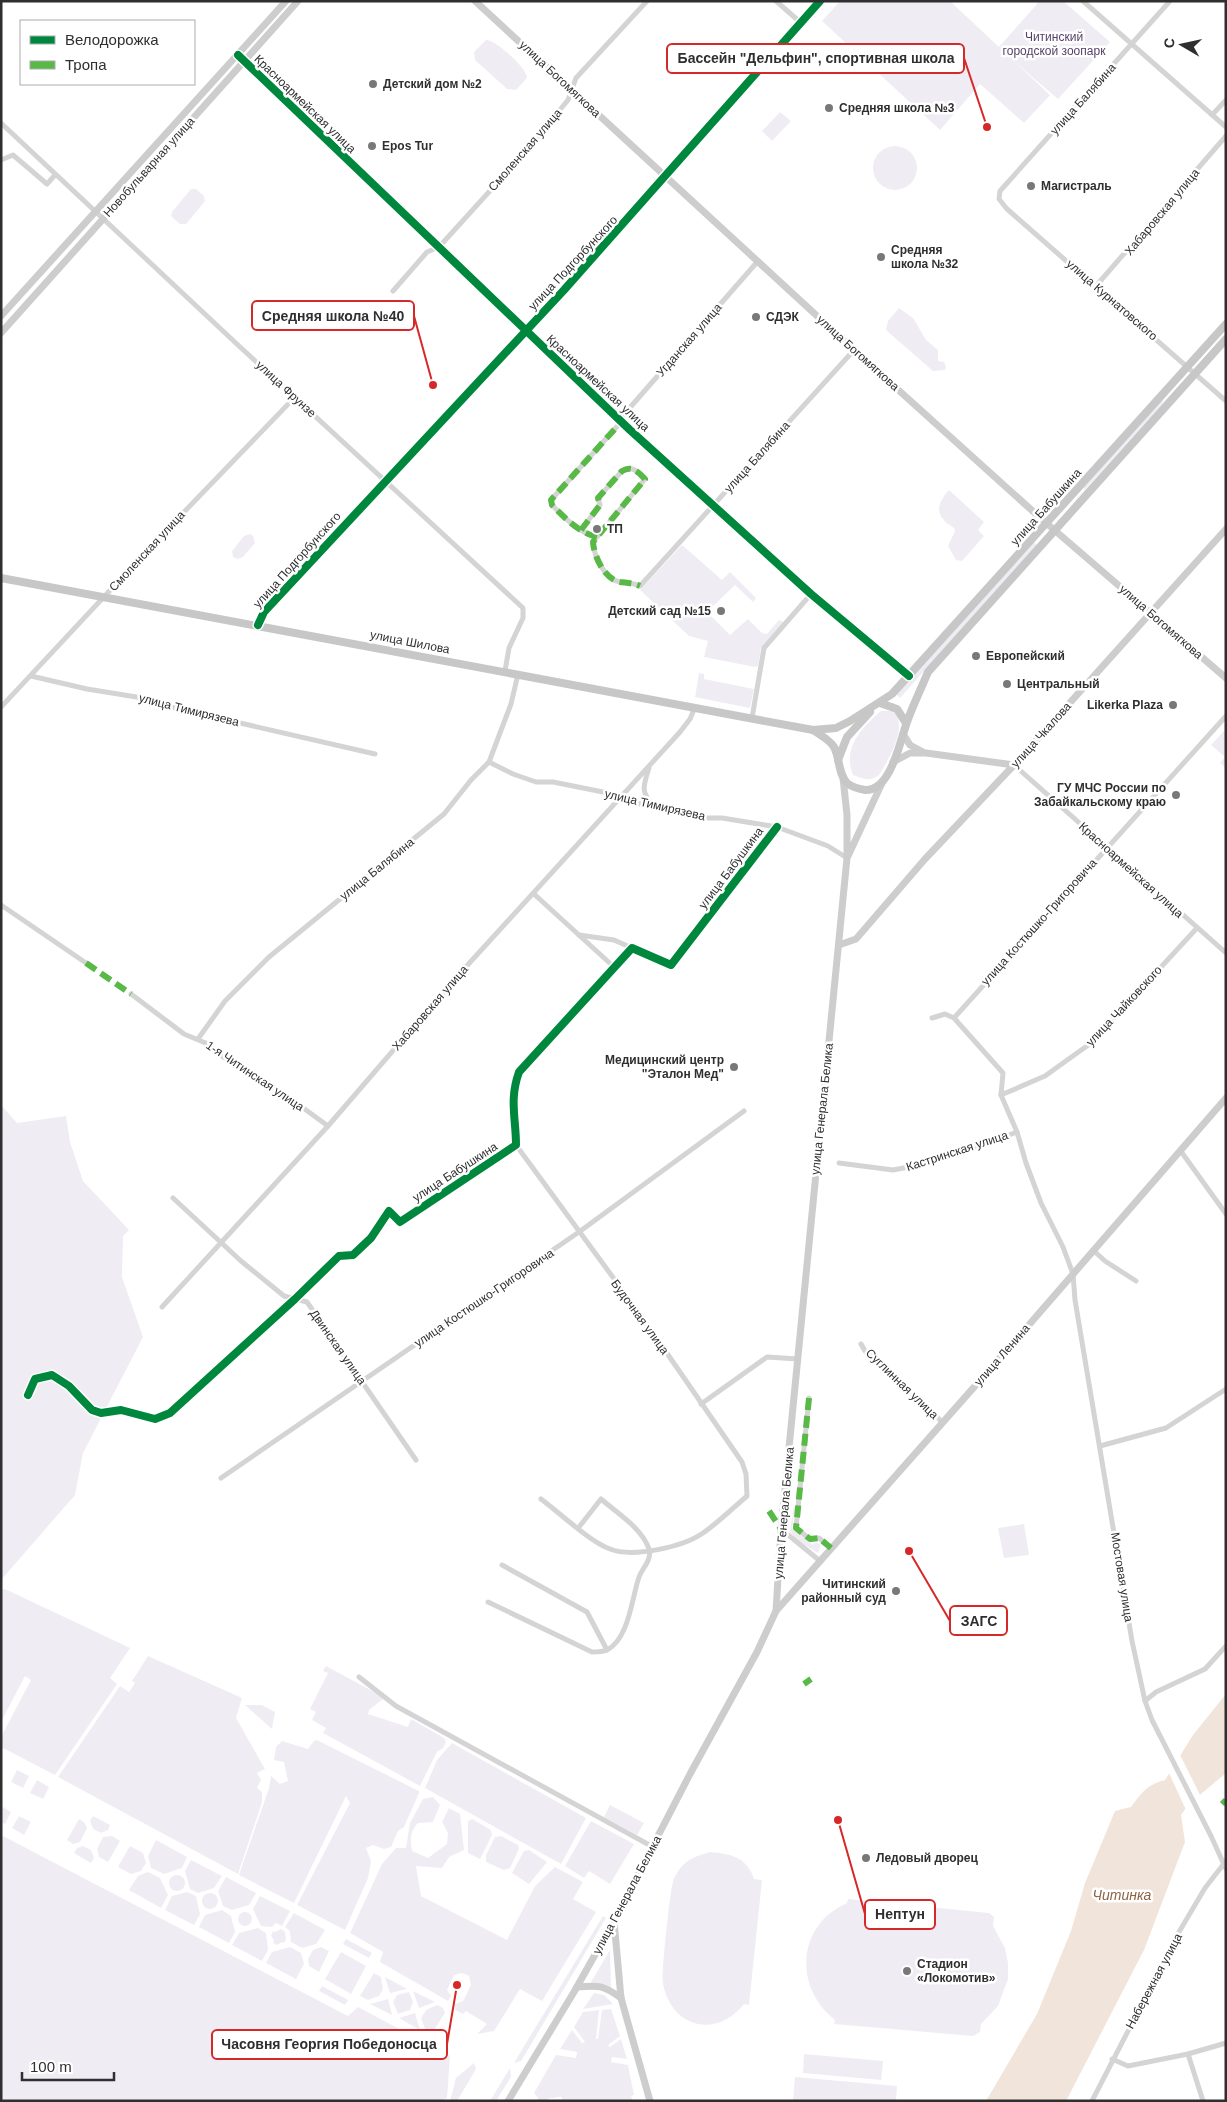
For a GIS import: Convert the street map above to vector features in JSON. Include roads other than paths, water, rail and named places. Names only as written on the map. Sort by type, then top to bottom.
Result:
[{"type":"main road","name":"Новобульварная улица","points":[[1,316],[286,1]]},
{"type":"main road","name":"Новобульварная улица","points":[[1,333],[298,1]]},
{"type":"main road","name":"улица Богомягкова","points":[[475,1],[854,350],[1054,530],[1226,678]]},
{"type":"main road","name":"улица Бабушкина","points":[[880,703],[892,694],[909,676],[1226,324]]},
{"type":"main road","name":"улица Бабушкина","points":[[882,783],[893,762],[906,723],[928,672],[1226,339]]},
{"type":"main road","name":"улица Чкалова","points":[[839,945],[856,939],[925,859],[1014,765],[1226,528]]},
{"type":"main road","name":"улица Шилова","points":[[1,578],[813,730]]},
{"type":"main road","points":[[813,730],[836,728],[880,703],[897,709],[906,723]]},
{"type":"main road","points":[[838,760],[847,737],[880,703]]},
{"type":"main road","points":[[813,730],[834,747],[843,778],[847,815],[847,858]]},
{"type":"main road","points":[[903,734],[910,746],[926,753]]},
{"type":"main road","points":[[893,762],[910,753],[926,753],[1014,765]]},
{"type":"main road","points":[[843,778],[848,784],[862,790],[875,788],[882,783]]},
{"type":"main road","points":[[847,858],[882,783]]},
{"type":"main road","name":"улица Генерала Белика","points":[[508,2101],[577,1987],[614,1921],[758,1652],[776,1611],[781,1529],[847,858]]},
{"type":"main road","name":"улица Ленина","points":[[776,1611],[1094,1251],[1226,1098]]},
{"type":"main road","points":[[614,1921],[621,1998],[650,2101]]},
{"type":"main road","points":[[577,1987],[597,1985],[605,1987],[621,1998]]},
{"type":"street","name":"Смоленская улица","points":[[393,291],[427,252],[439,247],[526,151],[568,100],[576,78],[646,1]]},
{"type":"street","points":[[776,1],[800,22]]},
{"type":"street","name":"улица Подгорбунского","points":[[258,625],[264,612],[526,330],[666,176],[820,1]]},
{"type":"street","points":[[1083,1],[1226,126]]},
{"type":"street","name":"улица Балябина","points":[[999,199],[1000,191],[1170,1]]},
{"type":"street","name":"Красноармейская улица","points":[[238,55],[621,420],[811,594],[909,676]]},
{"type":"street","points":[[1212,114],[1226,100]]},
{"type":"street","name":"улица Фрунзе","points":[[1,123],[522,608],[523,618],[509,648],[505,671]]},
{"type":"street","name":"Хабаровская улица","points":[[1096,286],[1226,136]]},
{"type":"street","points":[[1,160],[12,154],[47,184],[55,175]]},
{"type":"street","name":"улица Курнатовского","points":[[999,199],[1007,209],[1226,401]]},
{"type":"street","name":"Угданская улица","points":[[580,530],[552,505],[551,500],[758,261]]},
{"type":"street","name":"улица Балябина","points":[[597,537],[593,542],[593,547],[599,562],[608,574],[620,582],[627,581],[640,586],[854,350]]},
{"type":"street","name":"Смоленская улица","points":[[1,708],[104,596],[295,397]]},
{"type":"street","points":[[627,468],[633,468],[645,479],[597,537],[587,535],[580,530],[600,506],[598,498],[622,471],[627,468]]},
{"type":"street","points":[[752,718],[764,648],[811,594]]},
{"type":"street","name":"улица Балябина","points":[[198,1039],[225,1001],[269,956],[444,814],[471,780],[489,762],[511,704],[518,674]]},
{"type":"street","name":"улица Тимирязева","points":[[31,676],[84,688],[149,699],[154,704],[375,754]]},
{"type":"street","name":"Хабаровская улица","points":[[162,1308],[223,1244],[453,981],[650,765],[690,719],[695,707]]},
{"type":"street","name":"улица Костюшко-Григоровича","points":[[954,1018],[1226,716]]},
{"type":"street","name":"улица Тимирязева","points":[[489,762],[512,774],[536,782],[553,782],[622,796],[636,803],[702,818],[722,818],[777,827],[828,846],[847,858]]},
{"type":"street","points":[[650,765],[643,789],[644,795],[655,807]]},
{"type":"street","name":"Красноармейская улица","points":[[1014,765],[1226,953]]},
{"type":"street","name":"улица Бабушкина","points":[[28,1395],[35,1379],[52,1375],[69,1386],[92,1410],[101,1413],[121,1410],[155,1419],[170,1413],[339,1256],[353,1255],[371,1238],[389,1212],[400,1222],[516,1146],[512,1100],[518,1072],[632,948],[671,965],[777,827]]},
{"type":"street","points":[[534,894],[614,967]]},
{"type":"street","points":[[1,905],[86,963]]},
{"type":"street","name":"улица Чайковского","points":[[1001,1095],[1045,1076],[1092,1043],[1197,928]]},
{"type":"street","points":[[579,935],[614,940],[632,948]]},
{"type":"street","name":"1-я Читинская улица","points":[[131,994],[184,1034],[208,1044],[218,1054],[266,1080],[328,1126]]},
{"type":"street","points":[[932,1018],[945,1014],[954,1018],[1003,1073],[1001,1095]]},
{"type":"street","name":"Кастринская улица","points":[[839,1163],[892,1170],[914,1166],[974,1148],[1017,1132],[1001,1095]]},
{"type":"street","name":"улица Костюшко-Григоровича","points":[[221,1478],[579,1232],[744,1111]]},
{"type":"street","name":"Мостовая улица","points":[[1017,1132],[1026,1164],[1041,1203],[1063,1247],[1073,1274],[1075,1300],[1132,1640],[1145,1701],[1152,1720],[1225,1865]]},
{"type":"street","name":"Будочная улица","points":[[516,1146],[702,1404],[742,1462],[746,1474],[747,1496],[702,1534],[681,1544],[649,1550]]},
{"type":"street","points":[[1180,1150],[1226,1214]]},
{"type":"street","name":"Двинская улица","points":[[172,1198],[284,1296],[307,1302],[416,1460]]},
{"type":"street","points":[[1094,1251],[1105,1261],[1136,1281]]},
{"type":"street","name":"Суглинная улица","points":[[861,1344],[865,1351],[917,1397],[942,1423]]},
{"type":"street","points":[[702,1404],[767,1357],[798,1359]]},
{"type":"street","points":[[1100,1446],[1166,1428],[1226,1389]]},
{"type":"street","points":[[809,1398],[796,1528],[810,1539],[819,1538],[830,1548]]},
{"type":"street","points":[[542,1499],[609,1548],[624,1553],[649,1550]]},
{"type":"street","points":[[488,1602],[592,1652],[607,1650],[621,1636],[631,1610],[640,1576],[649,1560],[649,1550],[642,1534],[601,1499],[579,1527]]},
{"type":"street","points":[[781,1529],[820,1561]]},
{"type":"street","points":[[502,1565],[588,1612],[607,1650]]},
{"type":"street","points":[[1145,1701],[1156,1692],[1205,1669],[1226,1646]]},
{"type":"street","points":[[359,1677],[396,1706],[653,1846]]},
{"type":"street","name":"Набережная улица","points":[[1092,2101],[1112,2059],[1180,1932],[1205,1888],[1225,1865]]},
{"type":"street","points":[[1112,2059],[1128,2066],[1226,2044]]},
{"type":"street","points":[[1188,2054],[1203,2101]]},
{"type":"water","name":"Читинка","points":[[1226,1694],[1226,1773],[1189,1804],[1181,1815],[1185,1842],[1144,1950],[1066,2101],[986,2101],[1037,2014],[1071,1931],[1085,1883],[1115,1811],[1131,1807],[1145,1790],[1165,1780],[1193,1735]]},
{"type":"place","name":"Детский дом №2","points":[[373,84]]},
{"type":"place","name":"Средняя школа №3","points":[[829,108]]},
{"type":"place","name":"Бассейн \"Дельфин\", спортивная школа","points":[[987,127]]},
{"type":"place","name":"Epos Tur","points":[[372,146]]},
{"type":"place","name":"Магистраль","points":[[1031,186]]},
{"type":"place","name":"Средняя школа №32","points":[[881,257]]},
{"type":"place","name":"СДЭК","points":[[756,317]]},
{"type":"place","name":"Средняя школа №40","points":[[433,385]]},
{"type":"place","name":"ТП","points":[[597,529]]},
{"type":"place","name":"Детский сад №15","points":[[721,611]]},
{"type":"place","name":"Европейский","points":[[976,656]]},
{"type":"place","name":"Центральный","points":[[1007,684]]},
{"type":"place","name":"Likerka Plaza","points":[[1173,705]]},
{"type":"place","name":"ГУ МЧС России по Забайкальскому краю","points":[[1176,795]]},
{"type":"place","name":"Медицинский центр \"Эталон Мед\"","points":[[734,1067]]},
{"type":"place","name":"ЗАГС","points":[[909,1551]]},
{"type":"place","name":"Читинский районный суд","points":[[896,1591]]},
{"type":"place","name":"Нептун","points":[[838,1820]]},
{"type":"place","name":"Ледовый дворец","points":[[866,1858]]},
{"type":"place","name":"Стадион «Локомотив»","points":[[907,1971]]},
{"type":"place","name":"Часовня Георгия Победоносца","points":[[457,1985]]},
{"type":"park label","name":"Читинский городской зоопарк","points":[[1054,44]]}]
